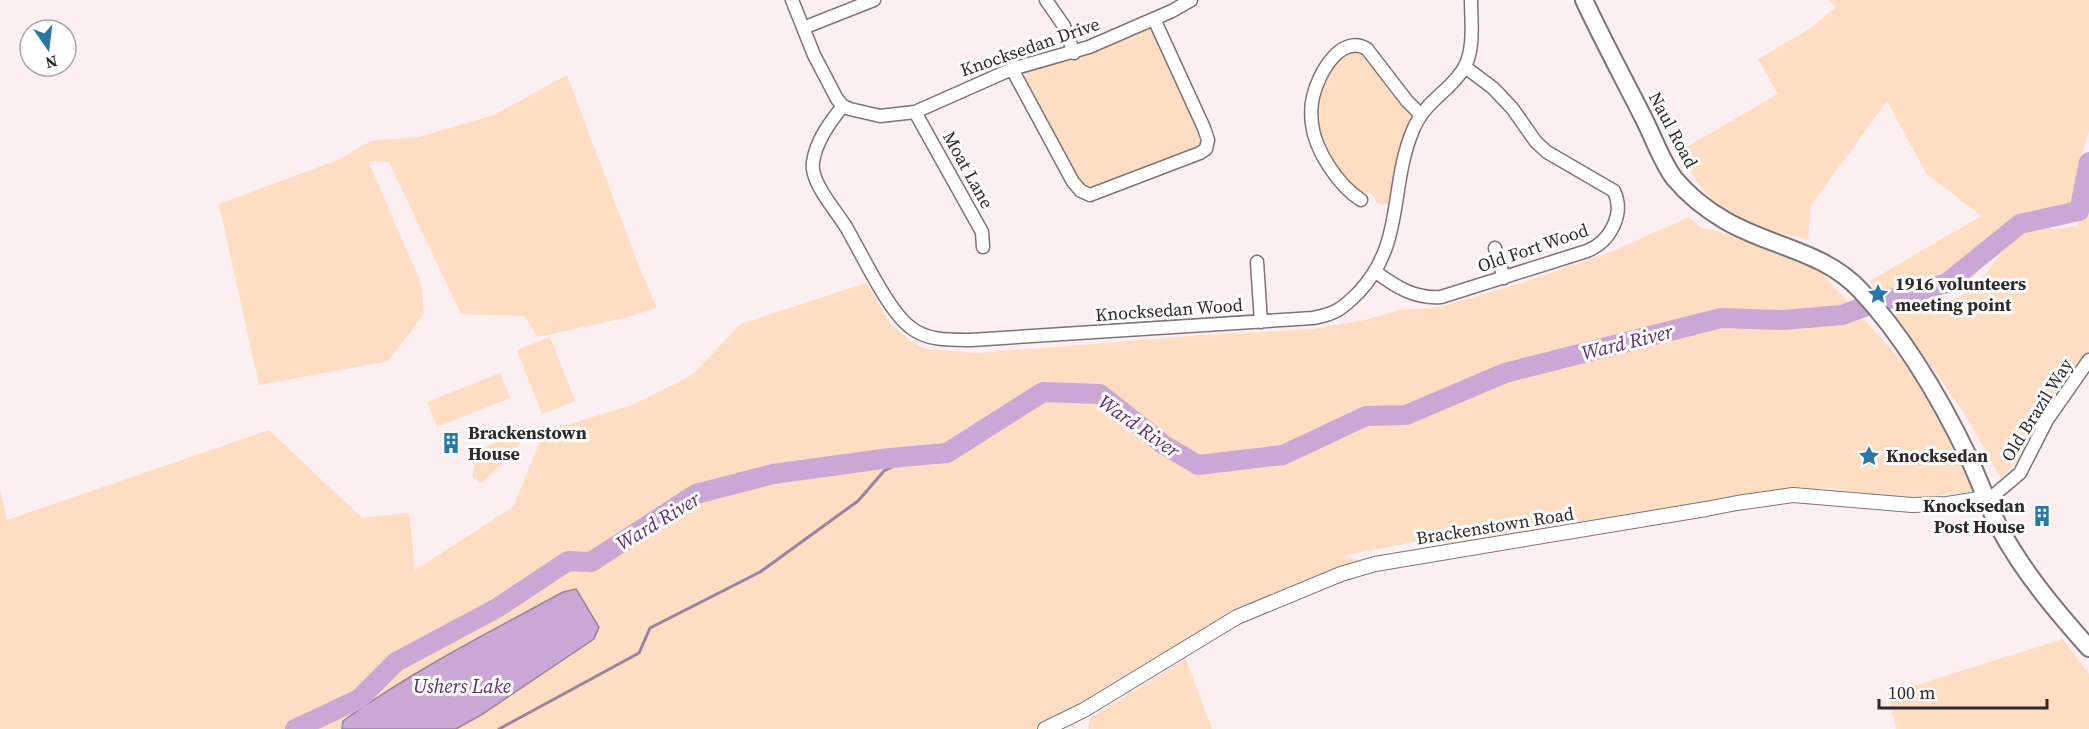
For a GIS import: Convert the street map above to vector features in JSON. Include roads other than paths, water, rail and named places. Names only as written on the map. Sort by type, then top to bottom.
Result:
[{"type":"main road","name":"Naul Road","points":[[1584,0],[1673,177],[1698,202],[1726,221],[1752,234],[1823,261],[1861,291],[1919,368],[1969,459],[1987,501]]},
{"type":"main road","points":[[1987,501],[2000,528],[2032,579],[2089,648]]},
{"type":"street","points":[[792,0],[831,89],[843,106]]},
{"type":"street","points":[[803,28],[874,0]]},
{"type":"street","points":[[1046,0],[1064,26],[1074,52]]},
{"type":"street","name":"Knocksedan Drive","points":[[843,106],[880,116],[915,112],[1012,69],[1074,52],[1154,19],[1191,0]]},
{"type":"street","points":[[1465,67],[1470,45],[1471,0]]},
{"type":"street","points":[[1012,69],[1073,182],[1081,191],[1090,195],[1206,149],[1208,140],[1204,128],[1154,19]]},
{"type":"street","points":[[1361,200],[1347,192],[1322,156],[1313,131],[1313,96],[1324,72],[1336,54],[1342,48],[1349,46],[1360,45],[1367,50],[1420,114]]},
{"type":"street","name":"Knocksedan Wood","points":[[843,106],[822,137],[813,163],[816,182],[845,225],[892,307],[902,320],[920,334],[939,339],[971,340],[1261,322],[1313,318],[1334,313],[1340,310],[1376,272],[1394,225],[1402,165],[1407,145],[1420,114],[1465,67]]},
{"type":"street","name":"Old Fort Wood","points":[[1376,272],[1402,290],[1417,296],[1441,297],[1596,248],[1611,232],[1618,212],[1614,191],[1547,152],[1536,142],[1512,108],[1493,88],[1465,67]]},
{"type":"street","name":"Moat Lane","points":[[915,112],[982,232],[983,247]]},
{"type":"street","points":[[1495,248],[1504,278]]},
{"type":"street","points":[[1257,262],[1261,322]]},
{"type":"street","name":"Old Brazil Way","points":[[1987,501],[2020,473],[2047,420],[2089,360]]},
{"type":"street","name":"Brackenstown Road","points":[[1045,729],[1084,710],[1238,617],[1322,581],[1375,564],[1737,502],[1793,495],[1912,505],[1987,501]]},
{"type":"water","name":"Ushers Lake","points":[[576,589],[599,627],[594,639],[481,715],[456,729],[342,729],[343,721],[423,669],[563,592]]},
{"type":"waterway","name":"Ward River","points":[[295,729],[359,699],[396,662],[497,608],[568,561],[591,562],[696,494],[773,474],[890,458],[947,453],[1043,392],[1100,394],[1164,445],[1198,465],[1283,455],[1366,416],[1406,415],[1505,373],[1721,318],[1783,320],[1842,315],[1947,283],[2020,224],[2079,211],[2089,162]]},
{"type":"waterway","points":[[499,729],[639,653],[650,628],[760,572],[858,501],[884,471],[913,456]]},
{"type":"place","name":"1916 volunteers meeting point","points":[[1878,294]]},
{"type":"place","name":"Brackenstown House","points":[[451,443]]},
{"type":"place","name":"Knocksedan","points":[[1869,456]]},
{"type":"place","name":"Knocksedan Post House","points":[[2042,516]]}]
